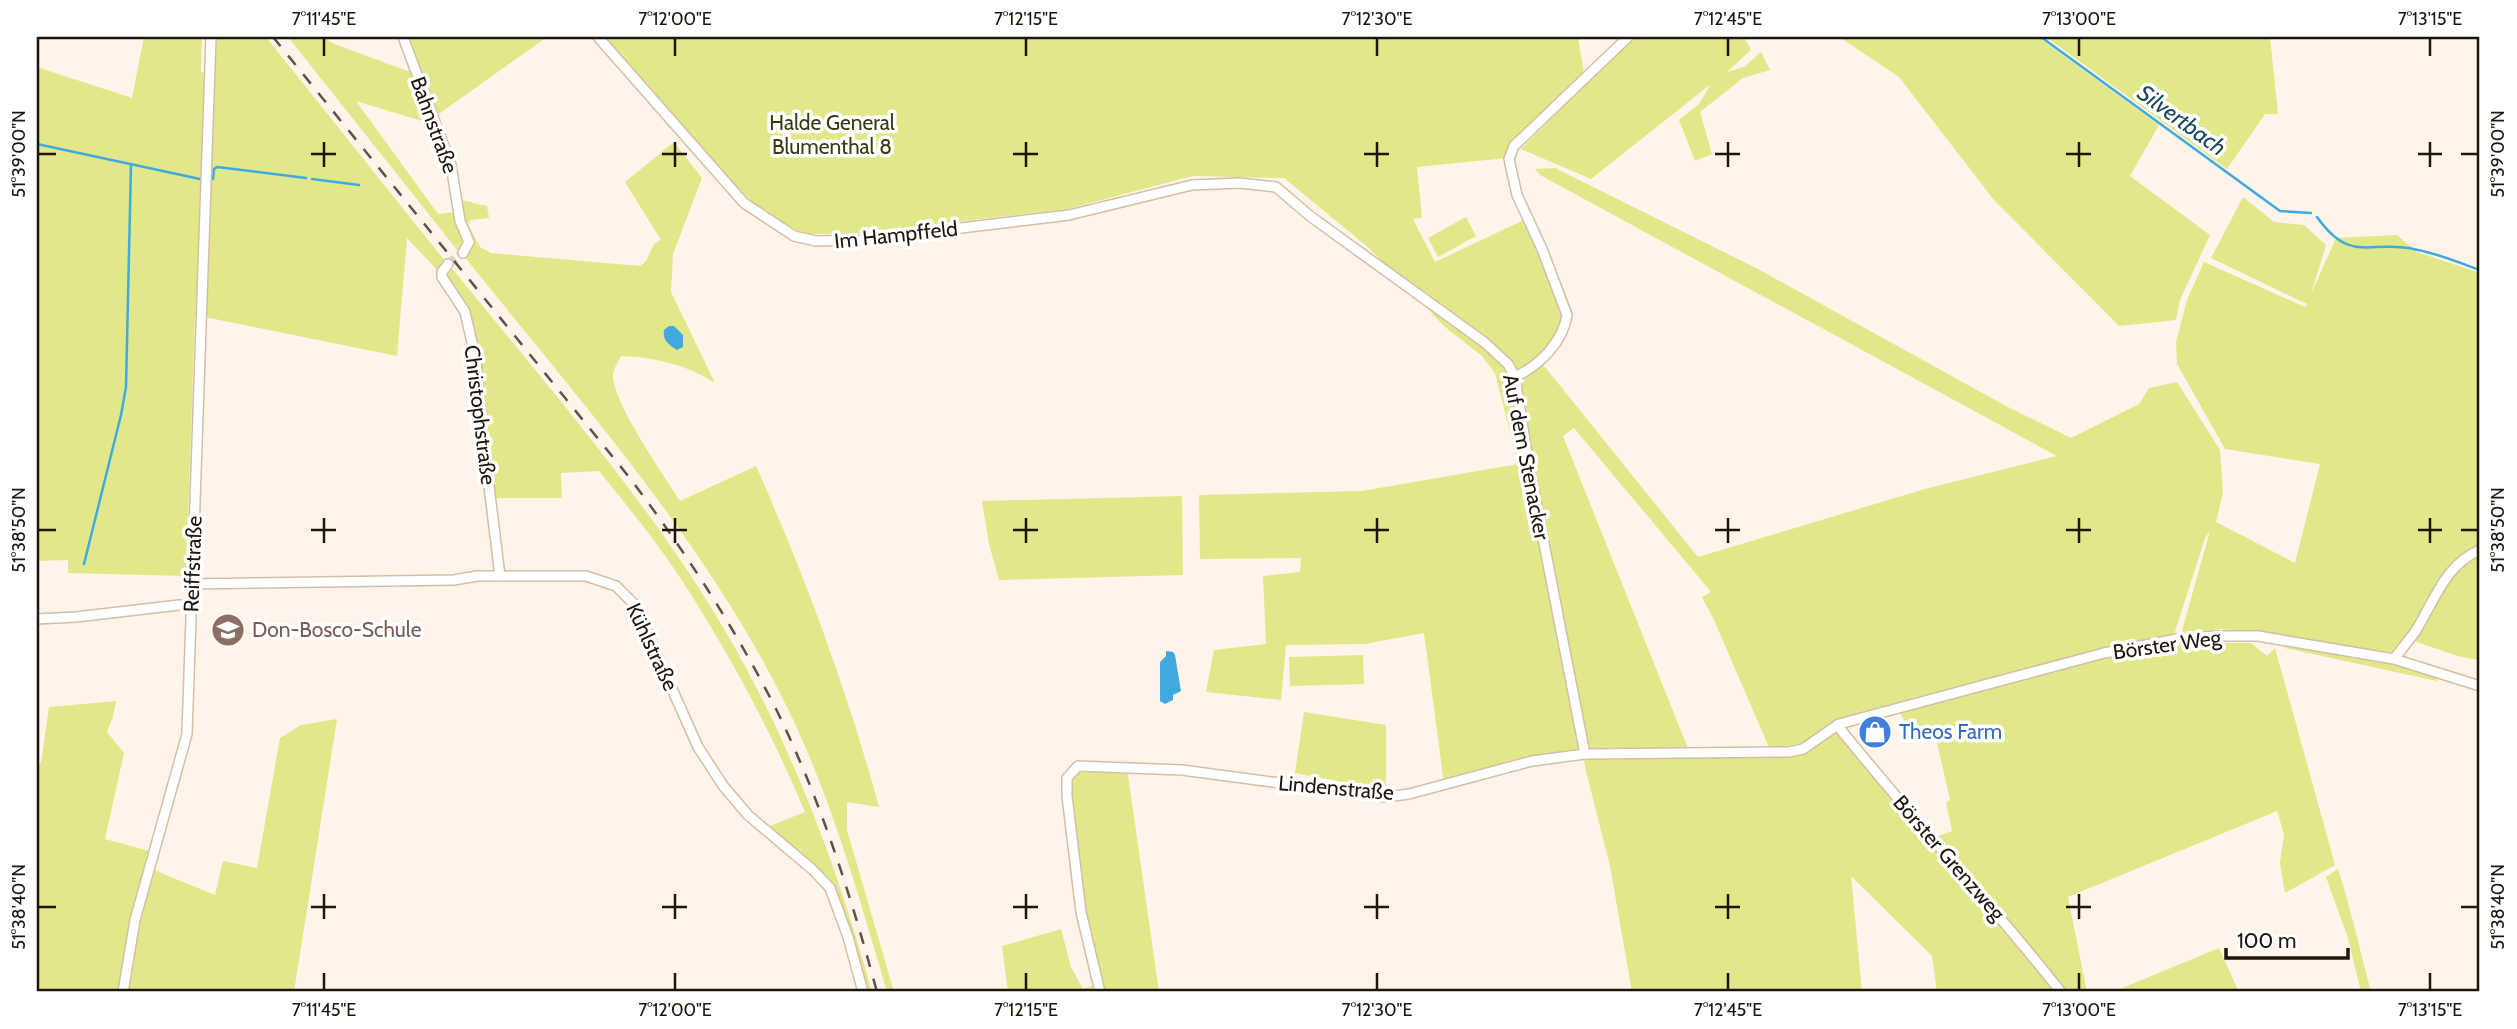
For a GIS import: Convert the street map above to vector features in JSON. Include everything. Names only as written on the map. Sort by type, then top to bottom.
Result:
[{"type":"street","name":"Reiffstraße","points":[[123,992],[135,920],[187,734],[211,37]]},
{"type":"street","name":"Bahnstraße","points":[[403,37],[451,165],[460,221],[469,242],[463,253]]},
{"type":"street","name":"Im Hampffeld","points":[[598,37],[744,203],[794,236],[807,240],[839,242],[1069,215],[1192,185],[1239,183],[1276,187]]},
{"type":"street","points":[[1515,377],[1534,366],[1558,340],[1567,315],[1542,249],[1517,195],[1508,159],[1511,151],[1628,37]]},
{"type":"street","name":"Auf dem Stenacker","points":[[1276,187],[1310,216],[1484,342],[1508,364],[1515,377],[1530,474],[1585,754]]},
{"type":"street","name":"Christophstraße","points":[[448,264],[442,277],[465,312],[476,360],[500,576]]},
{"type":"street","points":[[2394,659],[2415,631],[2432,599],[2455,566],[2480,550]]},
{"type":"street","name":"Kühlstraße","points":[[192,584],[586,576],[616,586],[634,604],[698,747],[724,787],[748,815],[813,870],[830,888],[863,992]]},
{"type":"street","points":[[37,619],[192,606]]},
{"type":"street","name":"Börster Weg","points":[[1856,719],[2104,653],[2177,639],[2217,636],[2258,636],[2394,659],[2480,686]]},
{"type":"street","name":"Lindenstraße","points":[[1100,992],[1081,912],[1068,796],[1068,778],[1078,766],[1182,770],[1385,797],[1409,794],[1532,761],[1585,754],[1789,752],[1803,749],[1837,725],[1856,719]]},
{"type":"street","name":"Börster Grenzweg","points":[[1837,725],[2061,992]]},
{"type":"green space","points":[[144,37],[202,37],[201,72],[215,74],[216,37],[266,37],[445,261],[440,273],[407,238],[397,356],[195,315],[186,576],[68,573],[68,560],[37,561],[37,67],[132,98]]},
{"type":"green space","points":[[288,37],[323,37],[332,43],[413,73],[435,125],[356,101],[438,214],[456,212],[465,235],[465,245],[458,251]]},
{"type":"green space","points":[[405,37],[547,37],[436,116]]},
{"type":"green space","name":"Halde General Blumenthal 8","points":[[597,37],[1578,37],[1584,74],[1507,158],[1417,167],[1422,218],[1413,219],[1435,262],[1526,219],[1565,316],[1557,335],[1545,351],[1513,377],[1583,752],[1444,784],[1424,633],[1365,644],[1286,645],[1281,700],[1206,692],[1214,650],[1266,644],[1263,576],[1300,572],[1301,558],[1200,559],[1199,495],[1362,491],[1518,464],[1495,373],[1482,356],[1445,327],[1369,248],[1284,178],[1193,176],[1067,209],[850,234],[804,234],[746,204]]},
{"type":"green space","points":[[1633,37],[1744,37],[1751,50],[1727,72],[1744,67],[1761,52],[1770,70],[1743,78],[1700,112],[1712,154],[1695,161],[1679,120],[1699,104],[1711,84],[1591,179],[1521,149]]},
{"type":"green space","points":[[1839,37],[2038,37],[2159,125],[2130,176],[2210,235],[2180,300],[2176,320],[2119,326],[1994,200],[1899,77]]},
{"type":"green space","points":[[2046,37],[2270,37],[2278,114],[2265,114],[2227,169]]},
{"type":"green space","points":[[674,142],[702,178],[673,254],[671,292],[715,383],[670,363],[621,356],[613,373],[615,388],[640,439],[680,501],[756,466],[824,634],[879,807],[847,802],[847,830],[894,992],[887,992],[843,847],[803,741],[754,646],[718,586],[637,472],[463,255],[467,251],[459,200],[487,206],[489,218],[470,220],[468,225],[480,247],[491,253],[640,266],[646,261],[654,244],[661,240],[625,182]]},
{"type":"green space","points":[[1555,168],[1758,269],[2004,405],[2071,438],[2139,404],[2149,388],[2177,382],[2220,450],[2223,492],[2216,522],[2295,563],[2320,464],[2225,449],[2177,364],[2176,342],[2187,300],[2204,262],[2305,307],[2307,304],[2211,258],[2243,197],[2274,222],[2304,225],[2326,245],[2311,294],[2336,238],[2397,235],[2417,252],[2480,273],[2480,547],[2469,552],[2393,654],[2257,632],[2221,629],[2181,634],[2210,531],[2205,538],[2174,635],[2063,658],[1841,720],[1836,725],[2057,992],[1937,992],[1932,956],[1851,876],[1862,992],[1632,992],[1610,866],[1586,771],[1518,394],[1528,373],[1541,362],[1698,557],[1925,489],[2057,456],[1540,175],[1535,169]],"holes":[[[1574,428],[1711,592],[1702,597],[1771,752],[1691,756],[1563,436]]]},
{"type":"green space","points":[[1466,217],[1476,236],[1438,257],[1428,238]]},
{"type":"green space","points":[[450,266],[634,496],[722,625],[775,725],[798,777],[838,883],[872,992],[867,992],[836,895],[767,827],[805,812],[764,723],[700,610],[642,525],[599,471],[561,473],[562,498],[492,498],[466,312],[444,277]]},
{"type":"green space","points":[[1182,496],[1183,575],[999,580],[989,544],[982,501]]},
{"type":"green space","points":[[2480,554],[2480,660],[2461,657],[2411,640],[2456,568]]},
{"type":"green space","points":[[2251,643],[2267,656],[2275,648],[2335,865],[2285,893],[2280,863],[2284,834],[2277,811],[2068,897],[2087,992],[2064,992],[1933,838],[1952,831],[1946,802],[1950,800],[1934,729],[1912,733],[1898,710],[2091,660],[2170,646]]},
{"type":"green space","points":[[2288,645],[2395,664],[2436,677],[2437,681],[2285,648]]},
{"type":"green space","points":[[1363,655],[1364,684],[1290,686],[1289,657]]},
{"type":"green space","points":[[116,701],[107,732],[124,753],[105,839],[149,851],[156,871],[215,895],[223,861],[257,868],[280,738],[301,725],[337,719],[294,992],[37,992],[37,763],[41,763],[49,707]]},
{"type":"green space","points":[[1304,712],[1386,725],[1386,790],[1295,773]]},
{"type":"green space","points":[[1085,768],[1127,768],[1159,992],[1008,992],[1002,946],[1061,929],[1071,967],[1083,989],[1099,983],[1082,912],[1068,796],[1074,774]]},
{"type":"green space","points":[[2338,869],[2371,992],[2361,992],[2348,938],[2326,877]]},
{"type":"green space","points":[[2219,948],[2239,992],[2113,992]]},
{"type":"water","points":[[674,326],[683,335],[683,347],[677,350],[664,337],[664,330]]},
{"type":"water","points":[[1166,651],[1175,655],[1181,691],[1165,704],[1160,701],[1160,662],[1166,656]]},
{"type":"waterway","name":"Silvertbach","points":[[2041,37],[2280,211],[2311,213]]},
{"type":"waterway","points":[[37,144],[200,179]]},
{"type":"waterway","points":[[84,564],[126,387],[131,164]]},
{"type":"waterway","points":[[213,179],[214,169],[217,167],[306,178]]},
{"type":"waterway","points":[[312,179],[359,185]]},
{"type":"waterway","name":"Silvertbach","points":[[2317,217],[2329,232],[2352,246],[2418,250],[2480,270]]},
{"type":"tunnel","points":[[448,264],[463,253]]},
{"type":"railway","points":[[273,37],[629,477],[708,591],[761,680],[808,779],[846,885],[877,992]]},
{"type":"place","name":"Don-Bosco-Schule","points":[[228,630]]},
{"type":"place","name":"Theos Farm","points":[[1875,732]]}]
